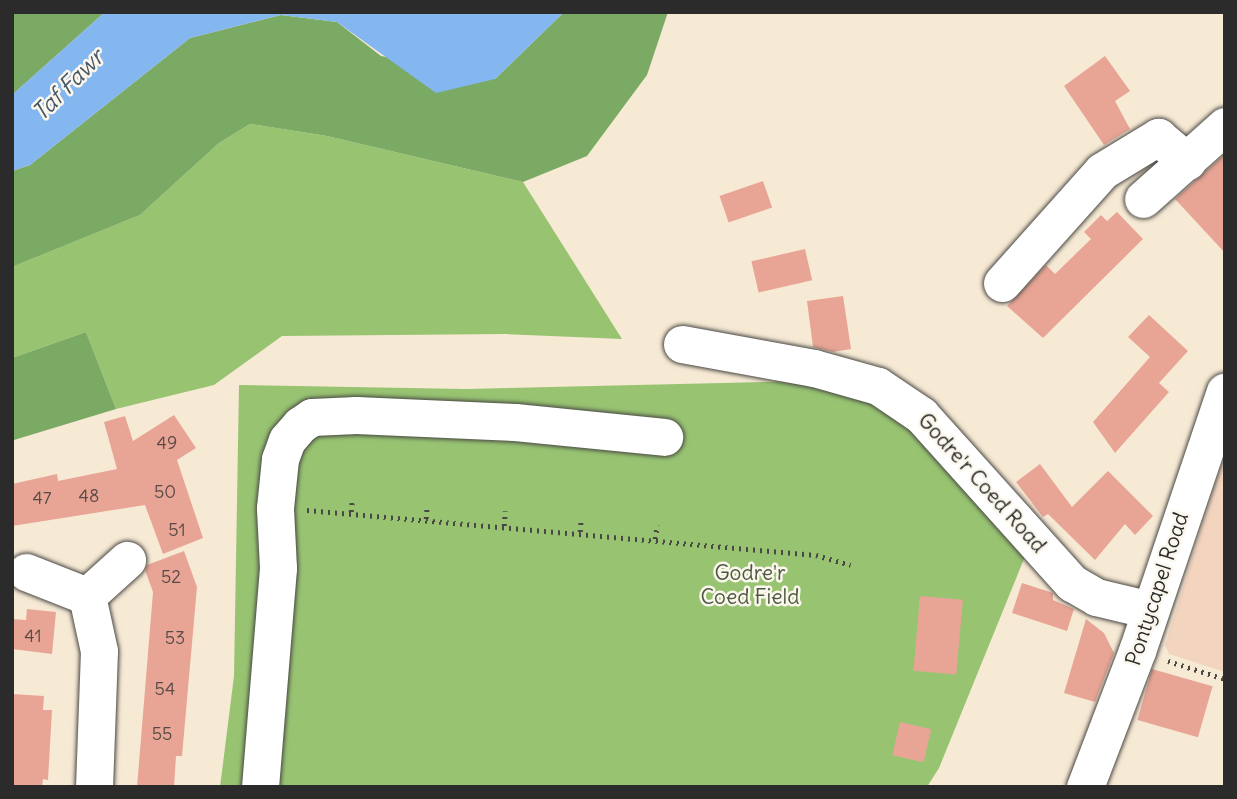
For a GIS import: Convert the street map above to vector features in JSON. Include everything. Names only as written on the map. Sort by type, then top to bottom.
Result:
[{"type":"street","points":[[1143,199],[1225,126]]},
{"type":"street","points":[[1002,283],[1102,171],[1158,137],[1186,161]]},
{"type":"street","name":"Godre'r Coed Road","points":[[682,344],[814,368],[878,386],[922,415],[1072,583],[1096,597],[1150,610]]},
{"type":"street","name":"Pontycapel Road","points":[[1086,787],[1137,651],[1225,391]]},
{"type":"street","points":[[260,787],[278,568],[275,508],[280,459],[287,440],[300,425],[312,417],[356,415],[515,422],[664,437]]},
{"type":"street","points":[[87,596],[127,560]]},
{"type":"street","points":[[26,572],[87,596]]},
{"type":"street","points":[[87,596],[99,652],[94,787]]},
{"type":"path","points":[[351,512],[352,500]]},
{"type":"path","points":[[426,519],[427,506]]},
{"type":"path","points":[[294,509],[580,532],[816,555],[851,565]]},
{"type":"path","points":[[504,526],[505,511]]},
{"type":"path","points":[[580,532],[581,518]]},
{"type":"path","points":[[655,539],[657,525]]},
{"type":"path","points":[[1137,651],[1225,679]]},
{"type":"shaded area","points":[[1225,453],[1225,672],[1169,654],[1165,645]]},
{"type":"green space","points":[[12,12],[105,12],[12,95]]},
{"type":"green space","points":[[564,12],[668,12],[647,75],[587,156],[523,182],[327,136],[250,124],[219,143],[140,215],[12,267],[12,171],[30,165],[190,38],[281,15],[337,22],[381,56],[495,79]]},
{"type":"green space","points":[[250,124],[327,136],[523,182],[622,339],[505,334],[282,336],[214,385],[116,409],[86,332],[12,358],[12,267],[140,215],[219,143]]},
{"type":"green space","points":[[86,332],[116,409],[14,440],[12,358]]},
{"type":"green space","name":"Godre'r Coed Field","points":[[809,381],[877,403],[916,428],[1026,554],[939,768],[927,787],[220,787],[234,676],[239,385],[465,389]]},
{"type":"water","name":"Taf Fawr","points":[[105,12],[564,12],[495,79],[436,93],[337,22],[281,15],[190,38],[30,165],[12,171],[12,95]]},
{"type":"building","points":[[1105,56],[1130,91],[1115,101],[1130,129],[1104,145],[1064,86]]},
{"type":"building","points":[[1225,154],[1225,253],[1175,199]]},
{"type":"building","points":[[763,181],[772,207],[729,222],[720,196]]},
{"type":"building","points":[[1117,212],[1143,239],[1043,338],[1007,306],[1046,265],[1055,274],[1091,239],[1084,232],[1101,215],[1107,221]]},
{"type":"building","points":[[805,249],[812,280],[759,293],[751,261]]},
{"type":"building","points":[[843,296],[851,349],[833,352],[813,347],[807,301]]},
{"type":"building","points":[[1149,315],[1188,351],[1159,383],[1169,392],[1115,453],[1093,422],[1150,357],[1128,337]]},
{"type":"building","points":[[174,415],[196,448],[177,460],[203,538],[163,554],[145,505],[12,526],[12,484],[57,474],[58,481],[117,469],[104,422],[125,416],[133,441]]},
{"type":"building","points":[[1040,464],[1072,507],[1108,471],[1153,516],[1135,535],[1125,524],[1095,560],[1048,514],[1043,517],[1016,482]]},
{"type":"building","points":[[184,551],[197,587],[182,756],[176,756],[174,787],[137,787],[153,592],[145,570],[147,565]]},
{"type":"building","points":[[1022,583],[1053,593],[1053,600],[1074,609],[1067,631],[1012,613]]},
{"type":"building","points":[[920,596],[963,600],[956,674],[913,671]]},
{"type":"building","points":[[27,609],[56,612],[52,654],[12,649],[12,619],[26,620]]},
{"type":"building","points":[[1086,619],[1104,633],[1114,653],[1095,702],[1064,693]]},
{"type":"building","points":[[1152,669],[1213,686],[1198,737],[1137,720]]},
{"type":"building","points":[[12,694],[44,696],[43,710],[52,710],[48,780],[43,779],[42,787],[12,787]]},
{"type":"building","points":[[900,722],[931,729],[924,762],[892,755]]}]
